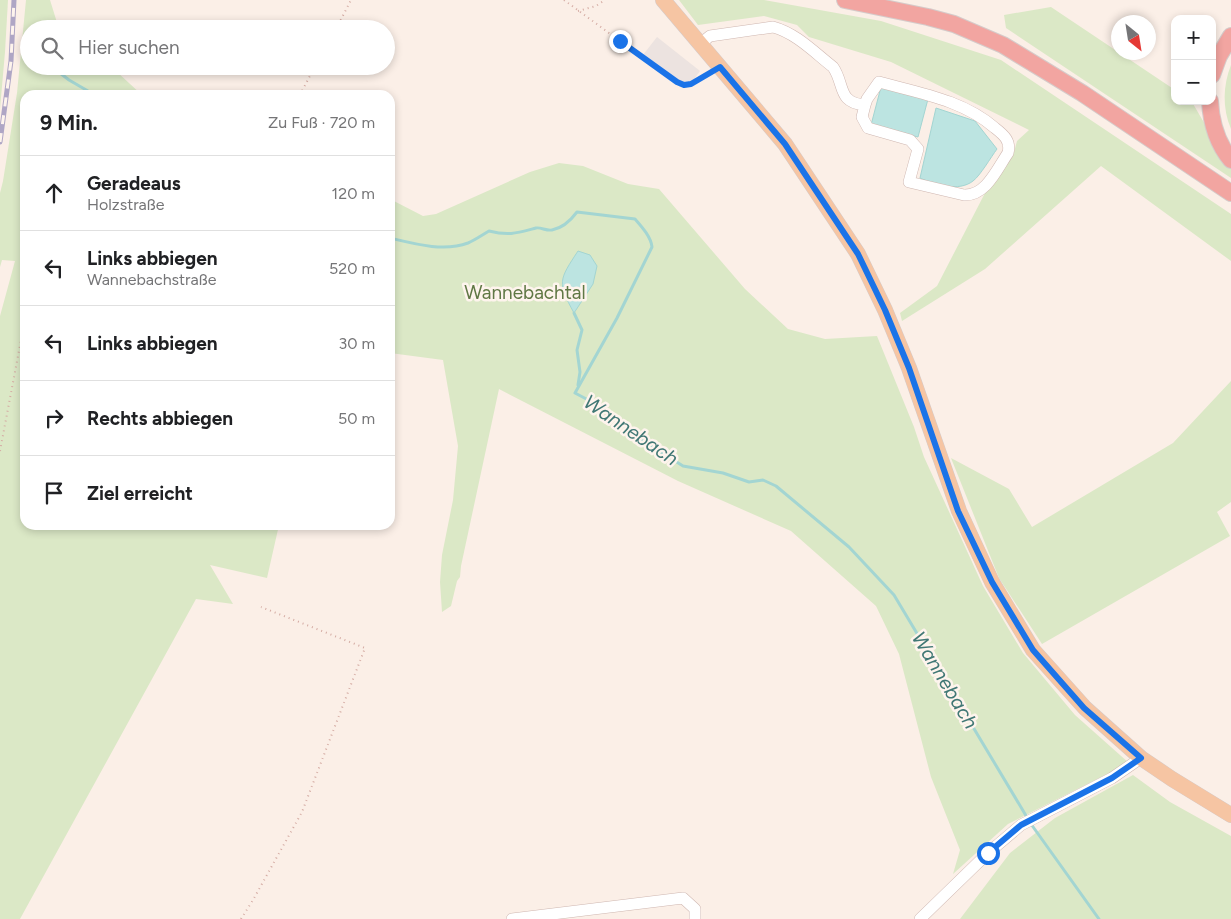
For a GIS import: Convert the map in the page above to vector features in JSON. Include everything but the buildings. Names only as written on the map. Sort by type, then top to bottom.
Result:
[{"type":"highway","points":[[845,0],[928,17],[978,33],[1003,45],[1026,57],[1082,93],[1231,194]]},
{"type":"highway","points":[[1216,64],[1231,36]]},
{"type":"highway","points":[[1210,105],[1215,131],[1231,160]]},
{"type":"main road","points":[[663,0],[785,144],[858,254],[885,310],[909,368],[958,511],[992,582],[1033,650],[1084,708],[1141,758],[1231,815]]},
{"type":"street","points":[[700,44],[710,36],[773,26],[798,39],[833,68],[837,72],[840,88],[845,97],[856,105],[864,105]]},
{"type":"street","points":[[879,82],[942,99],[984,118],[1008,141],[1008,153],[985,187],[971,196],[964,196],[909,182],[918,149],[910,140],[868,128],[862,118],[864,105],[879,82]]},
{"type":"street","points":[[920,919],[988,853],[1021,825],[1112,778],[1141,758]]},
{"type":"street","points":[[512,919],[683,898],[695,909],[695,919]]},
{"type":"path","points":[[341,20],[351,0]]},
{"type":"path","points":[[564,0],[677,82],[684,85],[691,84],[720,67]]},
{"type":"path","points":[[578,10],[596,6],[605,0]]},
{"type":"path","points":[[303,90],[310,75]]},
{"type":"path","points":[[0,451],[20,345]]},
{"type":"path","points":[[241,919],[302,812],[365,648],[261,608]]},
{"type":"shaded area","points":[[657,37],[700,71],[692,82],[682,83],[643,55]]},
{"type":"green space","points":[[0,0],[8,0],[0,109]]},
{"type":"green space","points":[[26,0],[50,0],[56,20],[24,20]]},
{"type":"green space","points":[[679,0],[764,0],[881,21],[1001,60],[1231,214],[1231,261],[1101,166],[985,269],[902,321],[900,313],[937,286],[985,193],[1014,152],[1017,141],[1029,130],[891,62],[809,37],[797,25],[764,16],[698,25]]},
{"type":"green space","points":[[1051,7],[1111,47],[1111,60],[1130,60],[1171,87],[1171,105],[1194,105],[1231,169],[1231,178],[1006,28],[1004,15]]},
{"type":"green space","points":[[20,62],[20,75],[120,75],[137,90],[20,90],[20,530],[278,530],[267,578],[210,565],[233,604],[196,599],[20,919],[0,919],[0,316],[15,261],[2,260],[0,267],[0,193],[17,93]]},
{"type":"green space","points":[[1231,65],[1231,129],[1226,113],[1225,89]]},
{"type":"green space","name":"Wannebachtal","points":[[559,163],[583,166],[628,184],[659,189],[745,289],[788,329],[825,339],[877,336],[914,427],[924,457],[983,586],[1023,653],[1075,715],[1129,763],[1008,824],[953,874],[960,850],[931,777],[899,654],[876,606],[791,531],[678,481],[499,389],[460,577],[457,581],[451,606],[442,612],[440,582],[442,555],[453,500],[458,446],[443,360],[395,354],[395,202],[423,216],[436,214],[530,172]]},
{"type":"green space","points":[[1231,381],[1231,502],[1217,512],[1230,536],[1042,644],[999,578],[951,458],[1009,489],[1032,527],[1173,443]]},
{"type":"green space","points":[[1133,775],[1170,802],[1231,836],[1231,919],[960,919],[1010,853],[1055,818]]},
{"type":"water","points":[[881,87],[928,99],[918,137],[871,125]]},
{"type":"water","points":[[936,108],[975,121],[997,149],[979,175],[967,184],[954,187],[933,183],[920,178]]},
{"type":"water","points":[[578,251],[590,255],[597,266],[593,284],[574,313],[565,294],[563,281],[567,269]]},
{"type":"waterway","name":"Wannebach","points":[[63,75],[86,90]]},
{"type":"waterway","name":"Wannebach","points":[[395,239],[429,246],[449,247],[468,243],[489,231],[508,234],[536,228],[556,229],[566,223],[577,212],[635,219],[648,236],[652,247],[617,318],[575,393],[594,403],[621,422],[634,435],[683,466],[723,473],[749,482],[763,480],[776,486],[849,547],[894,595],[1031,824],[1099,919]]},
{"type":"waterway","points":[[574,313],[582,330],[577,350],[580,372],[578,385]]},
{"type":"railway","points":[[0,142],[11,61],[14,0]]},
{"type":"route","points":[[620,41],[684,85],[691,84],[720,67],[785,144],[858,254],[885,310],[909,368],[958,511],[992,582],[1033,650],[1084,708],[1141,758],[1112,778],[1021,825],[988,853]]}]
